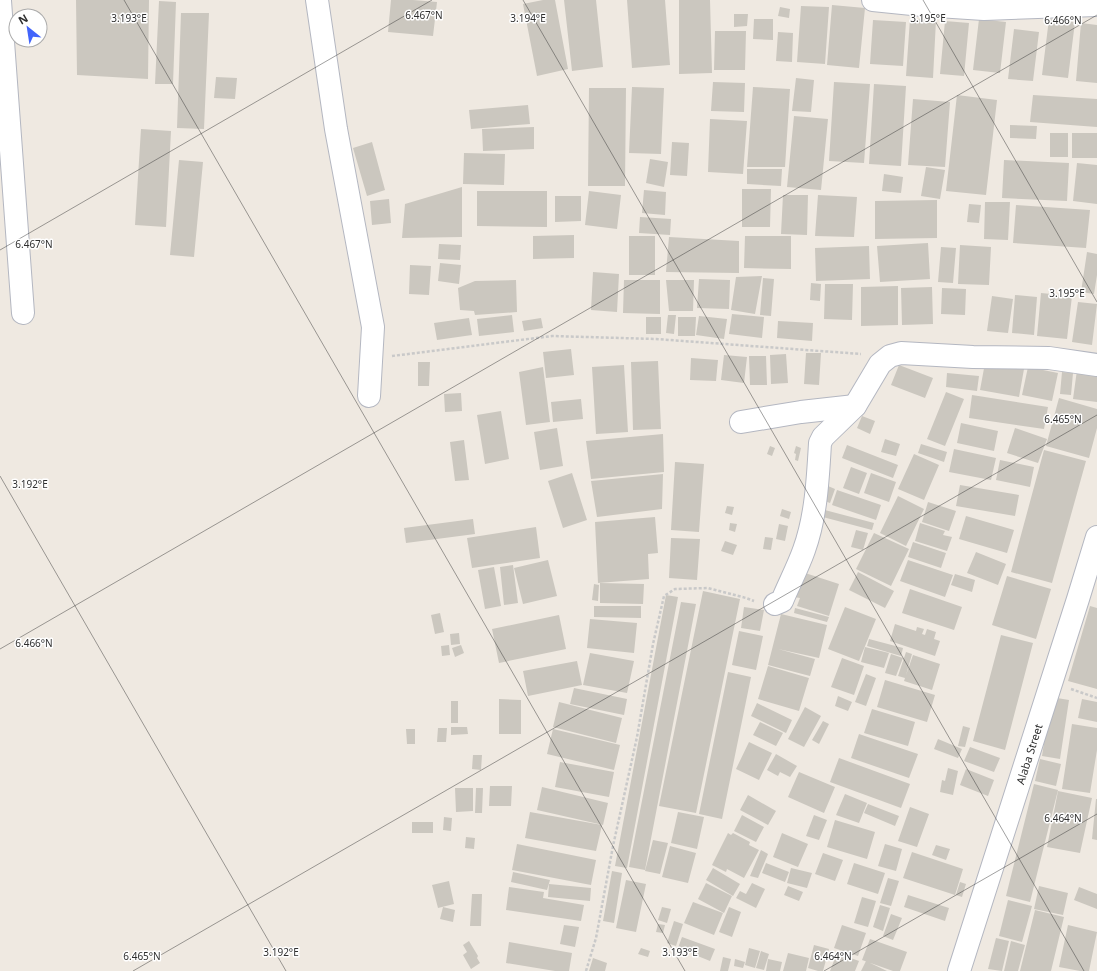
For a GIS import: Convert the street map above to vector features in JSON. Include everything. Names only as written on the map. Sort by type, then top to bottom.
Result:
[{"type":"street","points":[[317,0],[336,128],[373,327],[369,396]]},
{"type":"street","points":[[873,0],[984,9],[1097,6]]},
{"type":"street","points":[[0,2],[23,313]]},
{"type":"street","points":[[775,604],[782,601],[804,550],[812,520],[820,443],[823,437],[855,406],[880,364],[890,356],[901,353],[973,357],[1049,358],[1097,365]]},
{"type":"street","points":[[741,422],[801,412],[855,406]]},
{"type":"street","name":"Alaba Street","points":[[959,971],[1052,682],[1097,536]]},
{"type":"path","points":[[371,358],[552,336],[656,339],[890,356]]},
{"type":"path","points":[[586,971],[596,938],[613,846],[637,737],[653,644],[664,596],[675,589],[708,588],[746,598],[764,605],[775,604]]},
{"type":"path","points":[[1052,682],[1097,698]]},
{"type":"building","points":[[76,0],[149,0],[148,79],[77,75]]},
{"type":"building","points":[[391,0],[437,2],[433,36],[388,32]]},
{"type":"building","points":[[543,0],[555,0],[568,69],[537,76],[523,4]]},
{"type":"building","points":[[564,0],[596,0],[603,67],[572,71]]},
{"type":"building","points":[[627,0],[665,0],[670,65],[632,68]]},
{"type":"building","points":[[679,0],[710,0],[712,73],[679,74]]},
{"type":"building","points":[[159,1],[176,2],[173,84],[155,84]]},
{"type":"building","points":[[832,5],[865,8],[859,68],[827,65]]},
{"type":"building","points":[[801,6],[829,7],[825,64],[797,62]]},
{"type":"building","points":[[780,7],[790,9],[789,18],[778,16]]},
{"type":"building","points":[[181,13],[209,13],[204,129],[177,128]]},
{"type":"building","points":[[734,14],[748,14],[747,26],[734,27]]},
{"type":"building","points":[[754,19],[773,19],[773,40],[753,39]]},
{"type":"building","points":[[910,19],[936,20],[933,78],[906,76]]},
{"type":"building","points":[[979,19],[1006,22],[1000,73],[973,70]]},
{"type":"building","points":[[1049,19],[1075,22],[1068,78],[1042,75]]},
{"type":"building","points":[[873,20],[906,22],[903,66],[870,64]]},
{"type":"building","points":[[945,21],[969,23],[964,76],[940,74]]},
{"type":"building","points":[[1081,23],[1097,25],[1097,83],[1076,81]]},
{"type":"building","points":[[1014,29],[1039,32],[1033,81],[1008,79]]},
{"type":"building","points":[[715,31],[746,31],[745,70],[714,70]]},
{"type":"building","points":[[778,32],[793,33],[792,62],[776,61]]},
{"type":"building","points":[[216,77],[237,78],[235,99],[214,98]]},
{"type":"building","points":[[796,78],[814,80],[811,112],[792,111]]},
{"type":"building","points":[[713,82],[745,83],[744,112],[711,111]]},
{"type":"building","points":[[834,82],[870,84],[864,163],[829,161]]},
{"type":"building","points":[[874,84],[906,86],[901,166],[869,164]]},
{"type":"building","points":[[632,87],[664,88],[661,154],[629,153]]},
{"type":"building","points":[[753,87],[790,89],[785,167],[747,167]]},
{"type":"building","points":[[589,88],[626,88],[625,186],[588,186]]},
{"type":"building","points":[[957,95],[997,100],[986,195],[946,191]]},
{"type":"building","points":[[1033,95],[1097,99],[1097,127],[1030,122]]},
{"type":"building","points":[[913,99],[950,102],[945,167],[908,165]]},
{"type":"building","points":[[528,105],[530,124],[471,129],[469,110]]},
{"type":"building","points":[[794,116],[828,119],[821,190],[787,187]]},
{"type":"building","points":[[710,119],[747,121],[743,174],[708,172]]},
{"type":"building","points":[[1010,125],[1037,126],[1036,139],[1010,138]]},
{"type":"building","points":[[534,127],[534,149],[483,151],[482,129]]},
{"type":"building","points":[[141,129],[171,131],[166,227],[135,225]]},
{"type":"building","points":[[1050,133],[1068,133],[1068,157],[1050,157]]},
{"type":"building","points":[[1072,133],[1097,133],[1097,158],[1072,158]]},
{"type":"building","points":[[372,142],[385,190],[367,196],[353,148]]},
{"type":"building","points":[[672,142],[689,143],[687,176],[670,175]]},
{"type":"building","points":[[464,153],[505,154],[504,185],[463,184]]},
{"type":"building","points":[[650,159],[668,162],[664,187],[646,183]]},
{"type":"building","points":[[179,160],[203,162],[194,257],[170,255]]},
{"type":"building","points":[[1004,160],[1069,163],[1067,201],[1002,198]]},
{"type":"building","points":[[1077,163],[1097,165],[1097,204],[1073,201]]},
{"type":"building","points":[[926,167],[945,170],[940,199],[921,196]]},
{"type":"building","points":[[747,169],[782,169],[781,186],[747,184]]},
{"type":"building","points":[[884,174],[903,177],[901,193],[882,191]]},
{"type":"building","points":[[462,187],[462,237],[402,238],[405,204]]},
{"type":"building","points":[[742,189],[771,189],[770,227],[742,227]]},
{"type":"building","points":[[644,190],[666,192],[665,215],[642,213]]},
{"type":"building","points":[[477,191],[547,191],[547,227],[477,226]]},
{"type":"building","points":[[589,191],[621,195],[617,229],[585,225]]},
{"type":"building","points":[[783,195],[808,195],[807,235],[781,234]]},
{"type":"building","points":[[818,195],[857,197],[854,237],[815,236]]},
{"type":"building","points":[[555,196],[581,196],[581,221],[555,222]]},
{"type":"building","points":[[389,199],[391,223],[372,225],[370,201]]},
{"type":"building","points":[[937,200],[937,238],[875,239],[875,201]]},
{"type":"building","points":[[985,202],[1010,202],[1008,240],[984,239]]},
{"type":"building","points":[[969,204],[981,205],[979,223],[967,222]]},
{"type":"building","points":[[1016,205],[1090,210],[1086,248],[1013,243]]},
{"type":"building","points":[[640,217],[671,219],[670,235],[639,233]]},
{"type":"building","points":[[574,235],[574,258],[533,259],[533,236]]},
{"type":"building","points":[[629,236],[655,236],[655,275],[629,275]]},
{"type":"building","points":[[745,236],[791,236],[791,269],[744,268]]},
{"type":"building","points":[[669,237],[739,241],[739,273],[666,272]]},
{"type":"building","points":[[928,243],[930,279],[880,282],[877,246]]},
{"type":"building","points":[[439,244],[461,245],[460,260],[438,259]]},
{"type":"building","points":[[960,245],[991,247],[989,285],[958,284]]},
{"type":"building","points":[[869,246],[870,279],[816,281],[815,248]]},
{"type":"building","points":[[941,247],[956,248],[953,283],[938,282]]},
{"type":"building","points":[[1087,252],[1097,254],[1097,275],[1094,294],[1081,292]]},
{"type":"building","points":[[440,263],[461,265],[459,284],[438,281]]},
{"type":"building","points":[[410,265],[431,266],[429,295],[409,294]]},
{"type":"building","points":[[593,272],[619,274],[617,312],[591,310]]},
{"type":"building","points":[[762,276],[755,314],[731,310],[736,277]]},
{"type":"building","points":[[763,278],[774,279],[771,316],[760,315]]},
{"type":"building","points":[[699,279],[730,280],[729,309],[697,308]]},
{"type":"building","points":[[516,280],[517,312],[475,315],[474,311],[460,310],[458,288],[475,281]]},
{"type":"building","points":[[624,280],[660,280],[660,314],[623,313]]},
{"type":"building","points":[[666,280],[694,280],[693,311],[669,311]]},
{"type":"building","points":[[811,283],[821,284],[820,301],[810,300]]},
{"type":"building","points":[[825,284],[853,284],[852,320],[824,319]]},
{"type":"building","points":[[898,286],[898,325],[861,326],[861,287]]},
{"type":"building","points":[[932,287],[933,324],[902,325],[901,288]]},
{"type":"building","points":[[942,288],[966,289],[965,315],[941,314]]},
{"type":"building","points":[[1041,293],[1072,296],[1067,339],[1037,336]]},
{"type":"building","points":[[1015,295],[1037,297],[1034,335],[1012,333]]},
{"type":"building","points":[[992,296],[1013,299],[1008,333],[987,331]]},
{"type":"building","points":[[1078,302],[1097,304],[1092,345],[1072,342]]},
{"type":"building","points":[[732,314],[764,317],[762,338],[729,334]]},
{"type":"building","points":[[512,315],[514,332],[479,336],[477,319]]},
{"type":"building","points":[[668,315],[676,315],[674,334],[666,333]]},
{"type":"building","points":[[699,316],[727,319],[724,339],[696,335]]},
{"type":"building","points":[[646,317],[661,317],[661,334],[646,334]]},
{"type":"building","points":[[678,317],[696,317],[695,336],[678,336]]},
{"type":"building","points":[[469,318],[472,335],[437,340],[434,323]]},
{"type":"building","points":[[541,318],[543,328],[524,331],[522,321]]},
{"type":"building","points":[[778,321],[813,323],[812,341],[777,338]]},
{"type":"building","points":[[571,349],[574,375],[546,378],[543,352]]},
{"type":"building","points":[[806,353],[821,353],[819,385],[804,384]]},
{"type":"building","points":[[786,354],[788,383],[771,384],[770,355]]},
{"type":"building","points":[[724,355],[747,357],[744,383],[721,380]]},
{"type":"building","points":[[749,356],[766,356],[767,385],[750,385]]},
{"type":"building","points":[[691,358],[718,360],[716,381],[690,380]]},
{"type":"building","points":[[658,361],[661,429],[633,430],[631,362]]},
{"type":"building","points":[[418,362],[430,362],[429,386],[418,386]]},
{"type":"building","points":[[985,363],[1024,369],[1019,397],[980,390]]},
{"type":"building","points":[[624,365],[628,432],[596,434],[592,367]]},
{"type":"building","points":[[899,365],[933,378],[925,398],[891,385]]},
{"type":"building","points":[[543,367],[550,422],[526,425],[519,372]]},
{"type":"building","points":[[1028,367],[1058,373],[1052,401],[1022,395]]},
{"type":"building","points":[[1077,370],[1097,373],[1097,402],[1073,399]]},
{"type":"building","points":[[1062,372],[1073,373],[1071,395],[1060,394]]},
{"type":"building","points":[[947,373],[979,376],[977,391],[946,387]]},
{"type":"building","points":[[946,392],[964,399],[945,446],[927,439]]},
{"type":"building","points":[[461,393],[462,411],[445,412],[444,394]]},
{"type":"building","points":[[972,395],[1048,407],[1044,429],[969,418]]},
{"type":"building","points":[[1059,398],[1097,409],[1097,428],[1089,458],[1046,446]]},
{"type":"building","points":[[581,399],[583,419],[553,422],[551,402]]},
{"type":"building","points":[[501,411],[509,459],[485,464],[477,415]]},
{"type":"building","points":[[862,416],[875,421],[870,434],[857,428]]},
{"type":"building","points":[[961,423],[998,431],[994,451],[957,443]]},
{"type":"building","points":[[557,428],[563,466],[540,470],[534,432]]},
{"type":"building","points":[[1015,428],[1047,439],[1038,463],[1007,453]]},
{"type":"building","points":[[663,434],[664,472],[591,479],[586,441]]},
{"type":"building","points":[[885,439],[900,444],[896,456],[881,452]]},
{"type":"building","points":[[464,440],[469,480],[455,481],[450,442]]},
{"type":"building","points":[[921,444],[947,452],[944,462],[918,453]]},
{"type":"building","points":[[847,445],[898,465],[893,478],[842,458]]},
{"type":"building","points":[[770,446],[775,448],[772,456],[767,454]]},
{"type":"building","points":[[796,446],[801,448],[798,461],[795,460],[796,454],[794,453]]},
{"type":"building","points":[[954,449],[996,458],[991,480],[949,472]]},
{"type":"building","points":[[1044,450],[1086,461],[1052,583],[1011,572]]},
{"type":"building","points":[[914,454],[939,465],[924,500],[898,489]]},
{"type":"building","points":[[1000,460],[1034,467],[1030,487],[996,480]]},
{"type":"building","points":[[675,462],[704,464],[699,532],[671,530]]},
{"type":"building","points":[[851,467],[867,473],[859,494],[843,488]]},
{"type":"building","points":[[572,473],[587,520],[563,528],[548,481]]},
{"type":"building","points":[[871,473],[896,482],[889,502],[864,493]]},
{"type":"building","points":[[663,474],[662,509],[597,517],[591,481]]},
{"type":"building","points":[[960,485],[1019,495],[1015,516],[956,506]]},
{"type":"building","points":[[828,486],[835,489],[830,503],[822,500]]},
{"type":"building","points":[[837,490],[881,505],[876,520],[832,505]]},
{"type":"building","points":[[898,496],[924,509],[906,546],[880,533]]},
{"type":"building","points":[[928,502],[956,511],[949,531],[922,522]]},
{"type":"building","points":[[727,506],[734,507],[732,515],[725,513]]},
{"type":"building","points":[[782,509],[791,512],[789,519],[780,516]]},
{"type":"building","points":[[821,509],[874,523],[872,530],[819,516]]},
{"type":"building","points":[[966,516],[1014,530],[1007,553],[959,539]]},
{"type":"building","points":[[655,517],[658,553],[648,554],[649,579],[598,583],[595,522]]},
{"type":"building","points":[[473,519],[475,534],[406,543],[404,528]]},
{"type":"building","points":[[730,523],[737,524],[735,532],[729,530]]},
{"type":"building","points":[[920,523],[945,531],[943,535],[952,537],[947,551],[915,541]]},
{"type":"building","points":[[779,524],[788,526],[785,541],[776,539]]},
{"type":"building","points":[[536,527],[540,558],[472,568],[467,538]]},
{"type":"building","points":[[856,530],[868,533],[863,550],[851,547]]},
{"type":"building","points":[[874,533],[909,549],[891,586],[856,569]]},
{"type":"building","points":[[765,537],[773,538],[771,550],[763,549]]},
{"type":"building","points":[[671,538],[700,539],[697,580],[669,578]]},
{"type":"building","points":[[725,541],[737,545],[733,555],[721,551]]},
{"type":"building","points":[[913,542],[946,553],[941,568],[908,557]]},
{"type":"building","points":[[976,552],[1006,564],[998,585],[967,573]]},
{"type":"building","points":[[548,560],[557,596],[523,604],[514,568]]},
{"type":"building","points":[[908,560],[953,575],[945,597],[900,581]]},
{"type":"building","points":[[513,565],[518,603],[504,605],[500,567]]},
{"type":"building","points":[[494,567],[501,606],[485,609],[478,570]]},
{"type":"building","points":[[802,572],[839,584],[829,616],[797,606],[800,598],[794,597]]},
{"type":"building","points":[[858,572],[894,591],[885,608],[849,590]]},
{"type":"building","points":[[955,574],[975,580],[972,592],[951,585]]},
{"type":"building","points":[[1007,576],[1051,589],[1036,639],[992,625]]},
{"type":"building","points":[[600,583],[644,584],[643,604],[600,603]]},
{"type":"building","points":[[594,584],[599,585],[598,601],[592,600]]},
{"type":"building","points":[[910,589],[962,607],[954,630],[902,613]]},
{"type":"building","points":[[703,591],[740,599],[696,813],[659,806]]},
{"type":"building","points":[[666,595],[678,597],[627,868],[615,866]]},
{"type":"building","points":[[681,602],[696,604],[645,870],[629,867]]},
{"type":"building","points":[[594,606],[641,606],[641,618],[594,617]]},
{"type":"building","points":[[1090,606],[1097,608],[1097,689],[1068,681]]},
{"type":"building","points":[[744,607],[764,610],[760,631],[741,628]]},
{"type":"building","points":[[845,607],[876,619],[859,661],[828,649]]},
{"type":"building","points":[[795,608],[829,617],[827,622],[794,613]]},
{"type":"building","points":[[440,613],[444,632],[435,634],[431,615]]},
{"type":"building","points":[[781,614],[827,625],[819,658],[778,649],[815,659],[810,676],[768,665]]},
{"type":"building","points":[[559,615],[566,649],[499,663],[492,629]]},
{"type":"building","points":[[590,619],[637,623],[634,653],[587,648]]},
{"type":"building","points":[[895,624],[916,631],[917,627],[924,629],[922,634],[925,635],[927,629],[936,632],[934,639],[940,641],[935,656],[890,641]]},
{"type":"building","points":[[739,631],[763,636],[756,670],[732,665]]},
{"type":"building","points":[[459,633],[460,644],[451,645],[450,634]]},
{"type":"building","points":[[1001,635],[1033,643],[1005,750],[973,741]]},
{"type":"building","points":[[869,639],[903,648],[901,656],[867,646]]},
{"type":"building","points":[[449,645],[450,655],[442,656],[441,646]]},
{"type":"building","points":[[461,645],[464,653],[455,657],[452,648]]},
{"type":"building","points":[[865,647],[889,653],[884,668],[861,662]]},
{"type":"building","points":[[906,652],[912,654],[906,675],[913,655],[940,664],[932,690],[904,681],[905,678],[898,676]]},
{"type":"building","points":[[590,653],[634,661],[627,693],[583,685]]},
{"type":"building","points":[[891,654],[903,658],[896,676],[885,673]]},
{"type":"building","points":[[842,658],[864,666],[854,695],[831,687]]},
{"type":"building","points":[[577,661],[582,685],[528,696],[523,671]]},
{"type":"building","points":[[768,666],[809,678],[799,711],[758,699]]},
{"type":"building","points":[[728,672],[751,677],[722,819],[699,814]]},
{"type":"building","points":[[866,674],[876,678],[866,706],[855,702]]},
{"type":"building","points":[[885,680],[935,695],[927,722],[877,707]]},
{"type":"building","points":[[574,688],[627,699],[624,715],[570,704]]},
{"type":"building","points":[[838,696],[852,702],[848,711],[835,706]]},
{"type":"building","points":[[1051,697],[1069,700],[1060,759],[1042,756]]},
{"type":"building","points":[[499,699],[521,700],[521,734],[499,734]]},
{"type":"building","points":[[1082,699],[1097,702],[1097,722],[1078,718]]},
{"type":"building","points":[[451,701],[458,701],[458,723],[451,723]]},
{"type":"building","points":[[559,702],[622,718],[616,743],[553,727]]},
{"type":"building","points":[[757,703],[792,720],[786,733],[751,716]]},
{"type":"building","points":[[805,707],[821,716],[804,747],[788,739]]},
{"type":"building","points":[[872,709],[915,722],[908,746],[864,733]]},
{"type":"building","points":[[823,721],[829,724],[819,744],[812,740]]},
{"type":"building","points":[[760,722],[783,733],[776,746],[753,735]]},
{"type":"building","points":[[1072,724],[1097,728],[1097,750],[1090,793],[1062,789]]},
{"type":"building","points":[[963,726],[970,728],[965,747],[958,746]]},
{"type":"building","points":[[451,727],[467,727],[468,734],[451,735]]},
{"type":"building","points":[[438,728],[447,728],[446,742],[437,742]]},
{"type":"building","points":[[406,729],[415,729],[415,744],[407,744]]},
{"type":"building","points":[[553,729],[620,745],[614,770],[547,754]]},
{"type":"building","points":[[859,734],[918,754],[909,778],[851,758]]},
{"type":"building","points":[[938,739],[962,749],[958,758],[934,749]]},
{"type":"building","points":[[749,742],[772,753],[759,780],[736,769]]},
{"type":"building","points":[[970,747],[1000,758],[994,772],[964,761]]},
{"type":"building","points":[[776,754],[797,766],[790,777],[780,772],[778,776],[767,770]]},
{"type":"building","points":[[473,755],[482,755],[481,770],[472,769]]},
{"type":"building","points":[[839,758],[910,784],[901,808],[830,782]]},
{"type":"building","points":[[1040,759],[1061,764],[1056,786],[1035,781]]},
{"type":"building","points":[[560,762],[614,772],[609,797],[555,787]]},
{"type":"building","points":[[948,768],[958,771],[953,795],[940,792],[942,780],[945,781]]},
{"type":"building","points":[[966,769],[994,780],[988,796],[960,785]]},
{"type":"building","points":[[799,772],[835,787],[824,813],[788,797]]},
{"type":"building","points":[[1034,784],[1058,790],[1030,902],[1006,896]]},
{"type":"building","points":[[490,786],[512,786],[511,806],[489,806]]},
{"type":"building","points":[[542,787],[608,803],[603,825],[537,810]]},
{"type":"building","points":[[455,788],[473,788],[473,811],[456,812]]},
{"type":"building","points":[[476,788],[483,788],[482,813],[475,813]]},
{"type":"building","points":[[1058,791],[1092,798],[1080,853],[1047,847]]},
{"type":"building","points":[[845,794],[867,803],[859,823],[836,815]]},
{"type":"building","points":[[748,795],[776,811],[768,825],[740,810]]},
{"type":"building","points":[[1097,799],[1097,840],[1092,839]]},
{"type":"building","points":[[868,804],[899,816],[895,826],[864,813]]},
{"type":"building","points":[[910,807],[929,814],[917,847],[898,841]]},
{"type":"building","points":[[530,812],[602,825],[596,851],[525,838]]},
{"type":"building","points":[[678,812],[704,817],[697,849],[671,843]]},
{"type":"building","points":[[742,815],[764,827],[756,842],[734,831]]},
{"type":"building","points":[[814,815],[827,820],[819,840],[806,836]]},
{"type":"building","points":[[444,817],[452,818],[451,831],[443,830]]},
{"type":"building","points":[[835,820],[875,832],[867,859],[827,847]]},
{"type":"building","points":[[412,822],[433,822],[433,833],[412,833]]},
{"type":"building","points":[[728,833],[731,835],[733,833],[750,842],[749,845],[759,850],[744,878],[727,869],[726,872],[712,865]]},
{"type":"building","points":[[782,833],[808,844],[798,867],[773,857]]},
{"type":"building","points":[[466,837],[475,838],[474,849],[465,848]]},
{"type":"building","points":[[653,840],[668,843],[660,874],[645,871]]},
{"type":"building","points":[[517,844],[596,860],[591,885],[512,870]]},
{"type":"building","points":[[885,844],[902,849],[896,871],[878,866]]},
{"type":"building","points":[[936,845],[950,849],[946,860],[932,855]]},
{"type":"building","points":[[670,846],[696,853],[688,883],[662,877]]},
{"type":"building","points":[[761,850],[768,854],[758,878],[750,876]]},
{"type":"building","points":[[912,852],[963,869],[955,895],[903,878]]},
{"type":"building","points":[[823,853],[843,860],[835,881],[815,874]]},
{"type":"building","points":[[766,863],[789,872],[785,882],[762,873]]},
{"type":"building","points":[[854,863],[885,873],[878,894],[847,884]]},
{"type":"building","points":[[713,868],[740,884],[733,896],[706,880]]},
{"type":"building","points":[[791,868],[812,873],[807,888],[787,883]]},
{"type":"building","points":[[612,871],[622,873],[614,923],[603,921]]},
{"type":"building","points":[[513,872],[550,880],[547,890],[511,882]]},
{"type":"building","points":[[888,878],[899,881],[891,906],[880,903]]},
{"type":"building","points":[[626,880],[646,884],[636,932],[616,928]]},
{"type":"building","points":[[449,881],[454,904],[438,908],[432,885]]},
{"type":"building","points":[[960,882],[966,884],[962,897],[956,895]]},
{"type":"building","points":[[706,883],[732,896],[724,913],[698,899]]},
{"type":"building","points":[[752,883],[765,889],[756,908],[736,898],[740,891],[746,894]]},
{"type":"building","points":[[549,884],[591,888],[590,901],[548,897]]},
{"type":"building","points":[[788,886],[803,892],[799,901],[784,895]]},
{"type":"building","points":[[1039,886],[1068,893],[1063,915],[1034,909]]},
{"type":"building","points":[[509,887],[544,892],[543,898],[584,905],[581,921],[506,910]]},
{"type":"building","points":[[1079,887],[1097,894],[1097,909],[1074,900]]},
{"type":"building","points":[[472,894],[482,894],[481,926],[470,926]]},
{"type":"building","points":[[908,895],[949,908],[945,921],[904,907]]},
{"type":"building","points":[[862,897],[876,901],[868,927],[854,923]]},
{"type":"building","points":[[1008,900],[1032,906],[1022,942],[999,936]]},
{"type":"building","points":[[693,902],[723,913],[714,935],[684,923]]},
{"type":"building","points":[[880,905],[890,908],[883,931],[873,927]]},
{"type":"building","points":[[443,907],[455,910],[453,922],[440,919]]},
{"type":"building","points":[[662,907],[671,909],[667,923],[658,920]]},
{"type":"building","points":[[729,907],[741,912],[732,937],[719,932]]},
{"type":"building","points":[[1035,910],[1064,917],[1051,971],[1020,971]]},
{"type":"building","points":[[891,914],[902,918],[893,940],[883,936]]},
{"type":"building","points":[[674,921],[683,924],[676,946],[667,943]]},
{"type":"building","points":[[658,924],[665,925],[663,933],[656,932]]},
{"type":"building","points":[[564,925],[579,927],[575,947],[560,944]]},
{"type":"building","points":[[842,925],[866,933],[858,956],[834,948]]},
{"type":"building","points":[[1068,925],[1097,932],[1089,971],[1059,967]]},
{"type":"building","points":[[682,937],[715,949],[710,961],[678,948]]},
{"type":"building","points":[[996,938],[1009,941],[1002,971],[988,969]]},
{"type":"building","points":[[870,939],[907,952],[900,971],[893,971],[862,960]]},
{"type":"building","points":[[469,941],[478,956],[477,958],[480,963],[471,969],[463,955],[467,952],[463,945]]},
{"type":"building","points":[[1011,941],[1025,945],[1018,971],[1004,971]]},
{"type":"building","points":[[509,942],[572,953],[569,971],[555,971],[506,963]]},
{"type":"building","points":[[814,945],[829,949],[823,971],[808,968]]},
{"type":"building","points":[[641,948],[650,951],[648,957],[638,954]]},
{"type":"building","points":[[749,948],[760,951],[755,968],[745,965]]},
{"type":"building","points":[[761,951],[769,954],[764,970],[756,968]]},
{"type":"building","points":[[788,953],[809,958],[806,971],[783,971]]},
{"type":"building","points":[[837,953],[859,961],[855,971],[830,971]]},
{"type":"building","points":[[723,957],[731,959],[728,971],[720,971]]},
{"type":"building","points":[[593,958],[607,963],[605,971],[589,971]]},
{"type":"building","points":[[735,959],[745,962],[743,968],[734,966]]},
{"type":"building","points":[[768,959],[782,962],[780,971],[766,971]]},
{"type":"building","points":[[866,961],[887,971],[861,971]]}]
